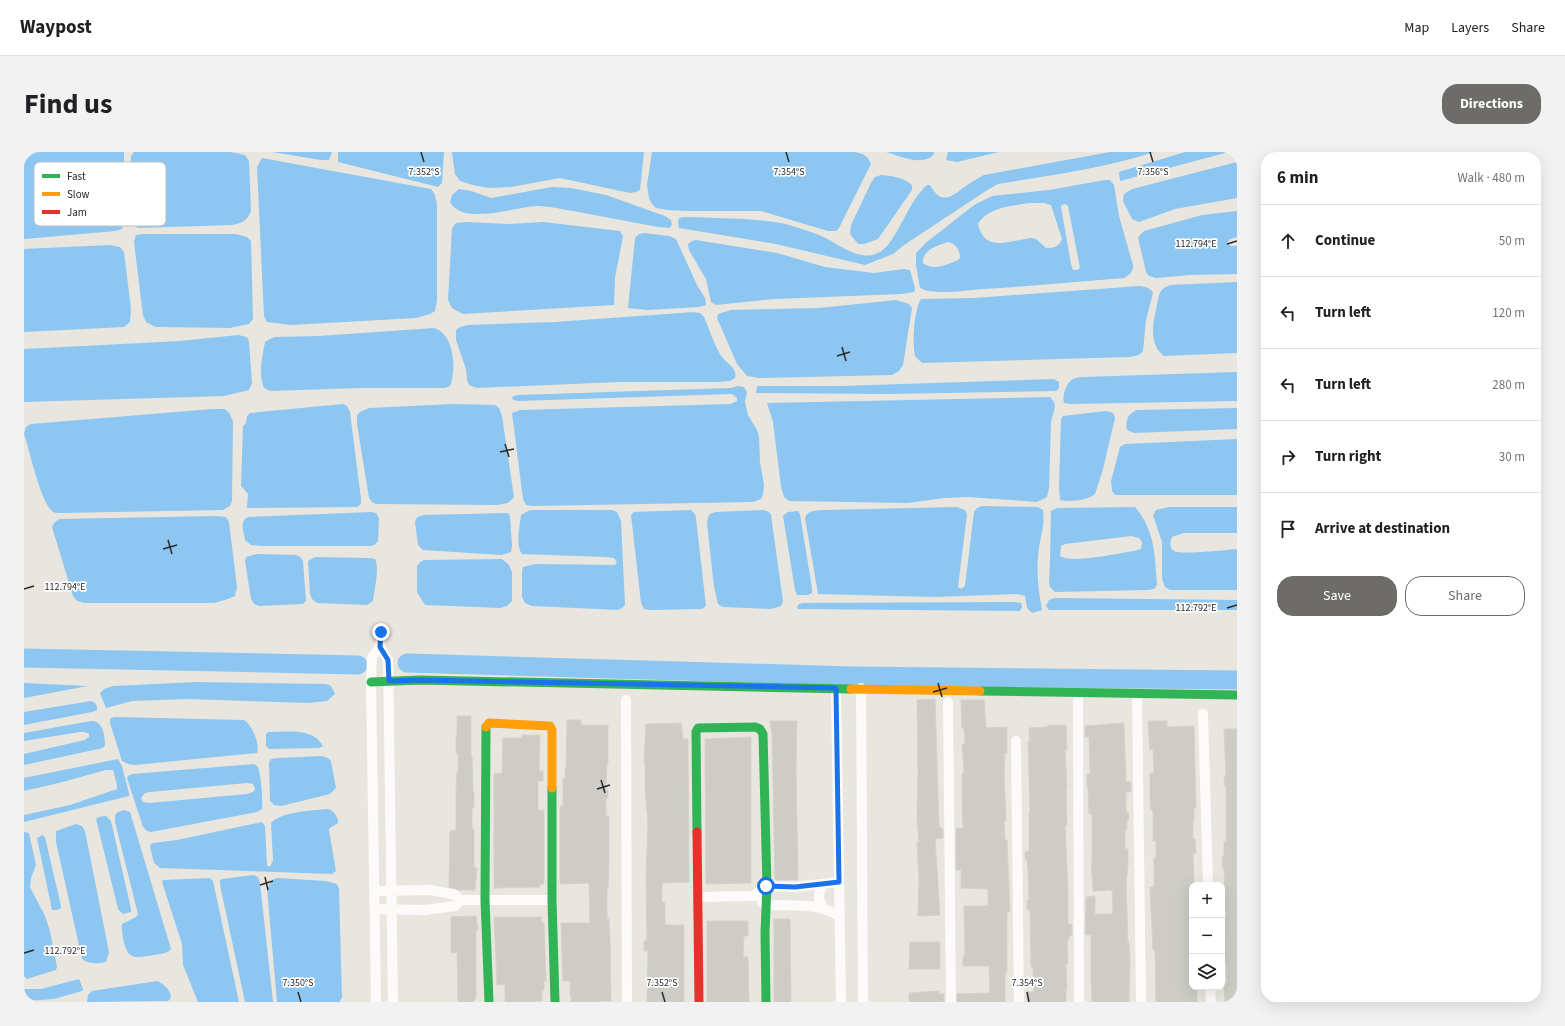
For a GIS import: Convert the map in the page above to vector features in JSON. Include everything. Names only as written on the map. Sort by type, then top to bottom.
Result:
[{"type":"street","points":[[376,1002],[371,682],[372,657],[380,647],[381,632]]},
{"type":"street","points":[[380,647],[388,660],[389,681],[393,1002]]},
{"type":"street","points":[[371,682],[428,680],[1237,695]]},
{"type":"street","points":[[836,688],[841,1002]]},
{"type":"street","points":[[861,688],[863,1002]]},
{"type":"street","points":[[1078,693],[1079,1002]]},
{"type":"street","points":[[1138,694],[1141,1002]]},
{"type":"street","points":[[626,700],[627,1002]]},
{"type":"street","points":[[948,702],[951,1002]]},
{"type":"street","points":[[1203,714],[1208,882]]},
{"type":"street","points":[[489,1002],[485,900],[486,725],[489,723],[544,724],[550,726],[552,730],[552,900],[555,1002]]},
{"type":"street","points":[[700,1002],[696,732],[698,728],[702,727],[755,727],[760,729],[763,734],[766,886],[766,1002]]},
{"type":"street","points":[[1016,741],[1019,1002]]},
{"type":"street","points":[[754,896],[766,886],[795,887],[839,882]]},
{"type":"street","points":[[822,885],[819,898],[821,905],[824,908]]},
{"type":"street","points":[[375,891],[430,890],[455,894],[460,900]]},
{"type":"street","points":[[430,890],[431,909]]},
{"type":"street","points":[[699,897],[754,896],[766,905],[813,906],[824,908],[839,916]]},
{"type":"street","points":[[375,909],[424,910],[455,906],[460,900]]},
{"type":"street","points":[[460,900],[552,900]]},
{"type":"street","points":[[1210,990],[1210,1002]]},
{"type":"water","points":[[24,152],[124,152],[124,162],[34,162],[34,226],[123,226],[122,229],[116,231],[24,239]]},
{"type":"water","points":[[134,152],[230,152],[245,155],[249,161],[251,211],[244,221],[232,225],[138,228],[136,226],[166,226],[166,162],[131,162],[131,156]]},
{"type":"water","points":[[272,152],[332,152],[329,160],[321,160]]},
{"type":"water","points":[[338,152],[444,152],[442,183],[438,187],[338,162]]},
{"type":"water","points":[[452,152],[644,152],[640,190],[630,193],[560,178],[511,187],[489,188],[473,185],[460,181],[455,174]]},
{"type":"water","points":[[652,152],[855,152],[865,155],[871,164],[839,228],[836,231],[828,231],[761,211],[689,211],[656,208],[649,198],[647,185]]},
{"type":"water","points":[[886,152],[934,152],[934,154],[924,160],[917,160],[904,158]]},
{"type":"water","points":[[948,152],[999,152],[957,162],[946,160]]},
{"type":"water","points":[[1110,152],[1154,152],[1096,167],[998,184],[904,245],[893,254],[865,265],[776,244],[679,228],[679,218],[684,217],[775,222],[819,235],[856,254],[872,255],[880,252],[892,240],[914,201],[927,185],[930,185],[935,192],[944,198],[949,197],[984,175]]},
{"type":"water","points":[[1185,152],[1229,152],[1120,181],[1119,172]]},
{"type":"water","points":[[262,158],[431,189],[435,195],[437,204],[437,301],[435,311],[416,318],[291,325],[267,322],[264,316],[257,167]]},
{"type":"water","points":[[1237,162],[1237,198],[1175,209],[1139,222],[1132,219],[1123,201],[1124,194],[1132,189]]},
{"type":"water","points":[[881,175],[893,176],[905,180],[912,185],[912,190],[878,239],[864,244],[858,244],[850,234],[851,225],[871,183],[875,177]]},
{"type":"water","points":[[1110,180],[1114,185],[1119,216],[1133,265],[1132,272],[1124,278],[951,292],[934,292],[920,288],[916,265],[916,253],[927,242],[974,205],[992,196],[1049,190]],"holes":[[[1029,203],[1044,203],[1051,205],[1062,239],[1058,245],[1046,248],[1036,239],[1032,238],[999,243],[992,242],[986,239],[981,233],[978,224],[982,218],[988,214],[1008,206]],[[1065,204],[1068,206],[1080,268],[1077,270],[1073,270],[1071,264],[1061,207]],[[947,242],[953,244],[958,250],[960,258],[954,262],[936,267],[931,267],[923,263],[925,255],[935,247]]]},
{"type":"water","points":[[552,187],[571,188],[606,195],[665,216],[671,220],[672,225],[669,228],[658,227],[542,206],[527,207],[503,212],[477,214],[466,213],[456,209],[450,202],[452,195],[459,189],[471,191],[491,198]]},
{"type":"water","points":[[1237,211],[1237,237],[1230,239],[1227,243],[1231,246],[1237,246],[1237,274],[1190,275],[1156,278],[1149,276],[1146,272],[1138,237],[1144,231],[1202,215]]},
{"type":"water","points":[[543,222],[620,231],[623,236],[615,278],[614,305],[463,314],[452,308],[448,300],[452,228],[456,223],[509,224]]},
{"type":"water","points":[[645,233],[669,236],[676,239],[697,285],[705,298],[706,305],[699,307],[648,310],[628,308],[635,238],[639,234]]},
{"type":"water","points":[[236,234],[247,237],[251,241],[253,319],[249,324],[230,328],[156,327],[147,323],[143,316],[134,242],[136,235]]},
{"type":"water","points":[[696,240],[777,253],[825,267],[874,273],[904,269],[910,270],[915,288],[914,292],[902,294],[774,299],[716,305],[711,302],[706,279],[689,250],[688,244]]},
{"type":"water","points":[[110,245],[120,247],[124,252],[131,309],[130,322],[124,327],[24,332],[24,249]]},
{"type":"water","points":[[1237,282],[1237,353],[1164,356],[1159,351],[1154,339],[1153,325],[1159,296],[1163,289],[1170,285]]},
{"type":"water","points":[[1140,286],[1149,288],[1153,293],[1146,320],[1143,351],[1139,355],[1130,357],[922,363],[915,356],[914,327],[921,299],[974,298]]},
{"type":"water","points":[[896,300],[909,304],[912,308],[903,365],[899,371],[892,375],[759,378],[747,376],[737,364],[717,318],[718,314],[731,310],[819,308]]},
{"type":"water","points":[[694,312],[700,313],[704,317],[720,354],[734,369],[735,378],[730,381],[620,382],[477,388],[469,385],[466,369],[456,340],[456,330],[460,327],[468,325],[555,322]]},
{"type":"water","points":[[434,328],[441,331],[446,337],[450,344],[452,353],[452,379],[450,386],[445,388],[360,388],[270,391],[264,388],[262,382],[261,371],[265,342],[275,337],[319,336]]},
{"type":"water","points":[[238,335],[247,337],[249,342],[252,383],[249,390],[224,396],[24,402],[24,349],[180,341]]},
{"type":"water","points":[[1237,372],[1237,401],[1064,403],[1065,390],[1073,379],[1079,377]]},
{"type":"water","points":[[1054,379],[1059,382],[1059,388],[1056,391],[886,394],[756,393],[757,386],[841,386]]},
{"type":"water","points":[[738,386],[744,387],[747,392],[745,402],[748,415],[757,430],[759,437],[760,462],[764,485],[761,499],[753,502],[526,505],[523,499],[512,413],[520,410],[730,404],[737,401],[737,398],[732,394],[518,401],[513,400],[512,397],[517,395],[731,388]]},
{"type":"water","points":[[1050,397],[1054,402],[1055,407],[1051,422],[1049,488],[1047,497],[1037,502],[968,497],[944,498],[908,503],[789,501],[784,497],[781,487],[773,422],[767,403]]},
{"type":"water","points":[[343,404],[347,406],[350,412],[361,504],[357,507],[247,508],[248,494],[241,486],[243,426],[246,423],[247,416],[250,413]]},
{"type":"water","points":[[454,404],[495,405],[499,408],[502,416],[514,497],[508,503],[497,505],[373,503],[369,498],[357,424],[357,415],[369,408]]},
{"type":"water","points":[[1237,408],[1237,429],[1134,433],[1127,430],[1126,424],[1129,415],[1137,410]]},
{"type":"water","points":[[225,409],[230,414],[233,422],[232,501],[230,506],[223,510],[58,513],[53,512],[46,502],[42,494],[24,434],[26,427],[31,424]]},
{"type":"water","points":[[1106,411],[1113,413],[1115,418],[1103,469],[1095,494],[1078,500],[1060,500],[1061,419],[1063,416]]},
{"type":"water","points":[[1237,439],[1237,495],[1115,495],[1112,491],[1111,481],[1120,447],[1125,444]]},
{"type":"water","points":[[982,506],[1038,507],[1043,510],[1043,525],[1038,564],[1042,610],[1032,613],[1027,608],[1025,596],[1017,594],[934,597],[818,594],[805,518],[810,512],[823,510],[957,507],[965,510],[967,514],[958,587],[961,589],[965,586],[974,512],[977,508]]},
{"type":"water","points":[[1135,507],[1147,525],[1153,544],[1157,585],[1154,589],[1055,592],[1050,587],[1049,583],[1051,511],[1057,508]],"holes":[[[1131,536],[1139,538],[1142,542],[1141,549],[1134,551],[1107,556],[1075,559],[1060,556],[1061,546],[1065,544]]]},
{"type":"water","points":[[1169,507],[1237,507],[1237,533],[1184,533],[1172,537],[1170,545],[1174,551],[1186,553],[1237,549],[1237,590],[1170,590],[1165,587],[1162,579],[1162,542],[1153,515],[1156,510]]},
{"type":"water","points":[[530,510],[612,510],[617,512],[621,521],[625,605],[622,608],[618,610],[532,606],[525,603],[522,597],[523,567],[535,564],[615,565],[617,562],[614,558],[605,557],[522,554],[518,541],[521,515]]},
{"type":"water","points":[[691,510],[695,514],[696,518],[706,606],[702,609],[644,609],[641,603],[631,515],[634,512]]},
{"type":"water","points":[[763,510],[769,512],[771,515],[783,601],[781,606],[771,609],[723,607],[718,604],[714,587],[707,523],[708,517],[710,514],[716,512]]},
{"type":"water","points":[[798,511],[800,514],[812,588],[812,593],[808,595],[797,595],[795,590],[783,516],[788,512]]},
{"type":"water","points":[[376,513],[379,518],[378,541],[371,546],[251,545],[245,540],[243,530],[244,521],[248,517]]},
{"type":"water","points":[[508,513],[510,516],[511,552],[502,555],[423,550],[418,545],[415,522],[417,517],[424,515]]},
{"type":"water","points":[[226,517],[229,522],[237,587],[235,596],[214,603],[85,603],[77,601],[73,596],[52,527],[59,519]]},
{"type":"water","points":[[257,554],[296,555],[300,557],[303,561],[306,601],[303,604],[259,606],[254,604],[251,599],[245,561],[246,557]]},
{"type":"water","points":[[315,557],[375,559],[377,573],[373,601],[367,605],[317,603],[312,599],[310,594],[308,561]]},
{"type":"water","points":[[502,559],[509,565],[512,572],[512,601],[507,606],[500,608],[425,605],[417,592],[417,566],[424,560]]},
{"type":"water","points":[[1054,598],[1237,600],[1237,610],[1049,610],[1046,606],[1049,600]]},
{"type":"water","points":[[804,603],[1021,603],[1022,607],[1020,611],[798,609],[797,607],[799,604]]},
{"type":"water","points":[[196,682],[326,684],[331,686],[335,694],[327,701],[308,703],[187,699],[132,701],[106,708],[100,693],[104,689],[113,686]]},
{"type":"water","points":[[24,683],[88,686],[24,698]]},
{"type":"water","points":[[91,701],[97,706],[97,710],[24,725],[24,712]]},
{"type":"water","points":[[114,717],[244,720],[250,726],[255,735],[258,749],[257,753],[135,765],[128,764],[122,761],[110,723],[110,719]]},
{"type":"water","points":[[91,721],[98,723],[101,726],[105,745],[103,748],[24,765],[24,754],[85,740],[89,737],[89,734],[80,732],[24,741],[24,733]]},
{"type":"water","points":[[291,731],[306,733],[319,740],[323,746],[319,748],[269,749],[266,746],[266,734],[268,732]]},
{"type":"water","points":[[322,756],[331,761],[336,788],[330,794],[281,806],[274,805],[270,801],[269,762],[271,759]]},
{"type":"water","points":[[118,759],[122,766],[129,796],[24,822],[24,815],[70,805],[117,789],[117,785],[113,770],[106,770],[24,791],[24,778]]},
{"type":"water","points":[[254,764],[258,767],[260,776],[262,809],[257,812],[151,832],[147,831],[143,827],[127,778],[132,774]],"holes":[[[247,783],[253,784],[255,789],[253,792],[247,794],[149,803],[143,802],[141,798],[145,793],[150,792]]]},
{"type":"water","points":[[328,809],[334,813],[338,821],[338,823],[329,830],[336,871],[332,874],[160,868],[154,863],[150,847],[153,843],[177,840],[262,822],[265,826],[267,865],[270,867],[273,860],[271,823],[275,819],[289,814]]},
{"type":"water","points":[[124,810],[130,812],[171,949],[163,954],[143,957],[131,956],[124,943],[122,924],[136,917],[138,914],[115,822],[115,815]]},
{"type":"water","points":[[106,816],[111,821],[131,909],[131,912],[123,914],[118,909],[96,819]]},
{"type":"water","points":[[76,824],[82,826],[85,831],[109,952],[106,962],[103,963],[90,963],[82,959],[56,842],[56,831]]},
{"type":"water","points":[[24,832],[29,833],[36,865],[31,878],[30,887],[45,916],[50,931],[57,967],[56,970],[27,979],[24,976]]},
{"type":"water","points":[[42,835],[45,837],[61,906],[60,909],[56,910],[52,910],[37,838]]},
{"type":"water","points":[[253,875],[258,877],[260,883],[273,1002],[245,1002],[220,885],[220,880],[222,879]]},
{"type":"water","points":[[210,878],[213,881],[239,1002],[198,1002],[183,965],[182,944],[162,882],[163,880]]},
{"type":"water","points":[[277,878],[326,881],[337,884],[339,889],[342,998],[339,1002],[277,1002],[267,889],[272,880]]},
{"type":"water","points":[[79,979],[83,989],[82,991],[54,999],[24,1001],[24,989],[41,989]]},
{"type":"water","points":[[157,981],[165,986],[170,992],[171,998],[168,1001],[87,1002],[88,995],[92,991]]},
{"type":"building","points":[[935,699],[939,827],[943,829],[943,838],[935,839],[940,915],[918,916],[919,881],[917,842],[919,842],[917,816],[917,700]]},
{"type":"building","points":[[961,700],[984,700],[986,728],[1007,727],[1007,753],[1005,753],[1004,774],[1006,821],[1004,821],[1005,840],[1007,840],[1010,912],[1007,912],[1007,972],[1005,972],[1005,1002],[957,1002],[957,994],[990,993],[989,966],[963,966],[963,956],[965,956],[964,906],[988,906],[988,889],[961,888],[961,870],[956,870],[956,828],[963,828],[962,774],[964,773],[962,744],[965,744],[964,728],[962,728]]},
{"type":"building","points":[[457,716],[471,716],[471,757],[472,756],[474,792],[472,829],[474,829],[474,866],[477,868],[475,890],[459,890],[449,887],[450,831],[456,830],[456,792],[458,772],[458,753],[456,753]]},
{"type":"building","points":[[567,720],[581,720],[581,725],[608,725],[606,790],[608,790],[608,798],[606,798],[606,816],[609,816],[609,862],[607,919],[609,919],[611,1001],[571,1002],[570,981],[563,981],[561,923],[590,923],[589,883],[560,884],[560,806],[563,806],[563,779],[565,779],[566,769]]},
{"type":"building","points":[[770,721],[797,721],[796,769],[798,880],[775,880],[772,734]]},
{"type":"building","points":[[1148,721],[1167,721],[1167,727],[1194,726],[1196,808],[1194,808],[1193,839],[1195,839],[1196,853],[1193,853],[1194,882],[1189,882],[1189,990],[1197,990],[1197,1002],[1156,1002],[1155,950],[1153,950],[1150,887],[1154,887],[1154,858],[1156,858],[1156,841],[1153,841],[1153,810],[1151,810],[1150,799],[1150,773],[1154,773],[1153,749],[1150,750]]},
{"type":"building","points":[[681,723],[683,739],[688,739],[689,882],[662,883],[662,902],[665,903],[665,925],[684,925],[684,1002],[647,1002],[648,951],[644,951],[644,941],[647,941],[646,875],[648,824],[644,762],[646,724]]},
{"type":"building","points":[[1124,723],[1126,782],[1131,782],[1131,792],[1126,792],[1126,812],[1128,812],[1129,820],[1127,820],[1127,830],[1125,830],[1125,849],[1128,849],[1126,885],[1130,961],[1129,1002],[1092,1002],[1091,935],[1085,935],[1086,897],[1095,896],[1095,914],[1112,914],[1113,907],[1112,890],[1093,891],[1091,863],[1092,814],[1089,814],[1087,787],[1087,774],[1090,774],[1089,737],[1085,737],[1085,726]]},
{"type":"building","points":[[1048,725],[1066,725],[1067,750],[1065,750],[1067,825],[1065,825],[1068,924],[1072,924],[1072,935],[1069,936],[1069,940],[1067,940],[1068,964],[1066,964],[1066,1002],[1027,1002],[1027,992],[1034,992],[1033,967],[1031,967],[1030,909],[1027,910],[1027,900],[1029,900],[1028,869],[1027,859],[1025,859],[1025,852],[1029,851],[1030,813],[1028,741],[1030,741],[1029,728],[1048,727]]},
{"type":"building","points":[[1224,729],[1237,729],[1237,1002],[1225,1002],[1224,990],[1225,983],[1227,983],[1225,955],[1226,918],[1225,882],[1222,856],[1224,856],[1224,842],[1226,842],[1226,787],[1224,776],[1226,775]]},
{"type":"building","points":[[522,735],[540,735],[539,771],[543,771],[543,781],[538,781],[538,810],[544,810],[544,884],[540,884],[540,887],[494,888],[494,774],[502,773],[503,738],[522,738]]},
{"type":"building","points":[[751,737],[751,883],[706,884],[705,739]]},
{"type":"building","points":[[476,916],[478,930],[476,930],[476,999],[474,999],[474,1002],[458,1002],[457,952],[451,953],[451,917]]},
{"type":"building","points":[[494,917],[541,917],[542,923],[544,923],[546,981],[544,981],[544,990],[542,990],[542,1001],[505,1002],[505,984],[497,985]]},
{"type":"building","points":[[774,919],[790,919],[791,1002],[774,1002]]},
{"type":"building","points":[[707,921],[748,921],[748,936],[744,936],[743,957],[748,957],[749,1002],[707,1002]]},
{"type":"building","points":[[910,942],[940,942],[940,969],[909,969]]},
{"type":"building","points":[[939,991],[939,994],[944,994],[944,1002],[909,1002],[909,993]]},
{"type":"waterway","points":[[24,658],[358,665]]},
{"type":"waterway","points":[[407,663],[852,676],[1237,680]]},
{"type":"traffic: fast","points":[[371,682],[420,680],[851,689]]},
{"type":"traffic: fast","points":[[980,691],[1237,695]]},
{"type":"traffic: fast","points":[[486,727],[485,900],[489,1002]]},
{"type":"traffic: fast","points":[[697,832],[696,732],[698,728],[755,727],[760,729],[763,734],[767,886],[765,932],[766,1002]]},
{"type":"traffic: fast","points":[[552,788],[552,900],[555,1002]]},
{"type":"traffic: slow","points":[[851,689],[980,691]]},
{"type":"traffic: slow","points":[[486,727],[489,723],[550,726],[552,730],[552,788]]},
{"type":"traffic: jam","points":[[697,832],[699,1002]]},
{"type":"route","points":[[381,632],[380,647],[388,660],[389,681],[420,680],[624,683],[836,688],[839,882],[795,887],[766,886]]}]
